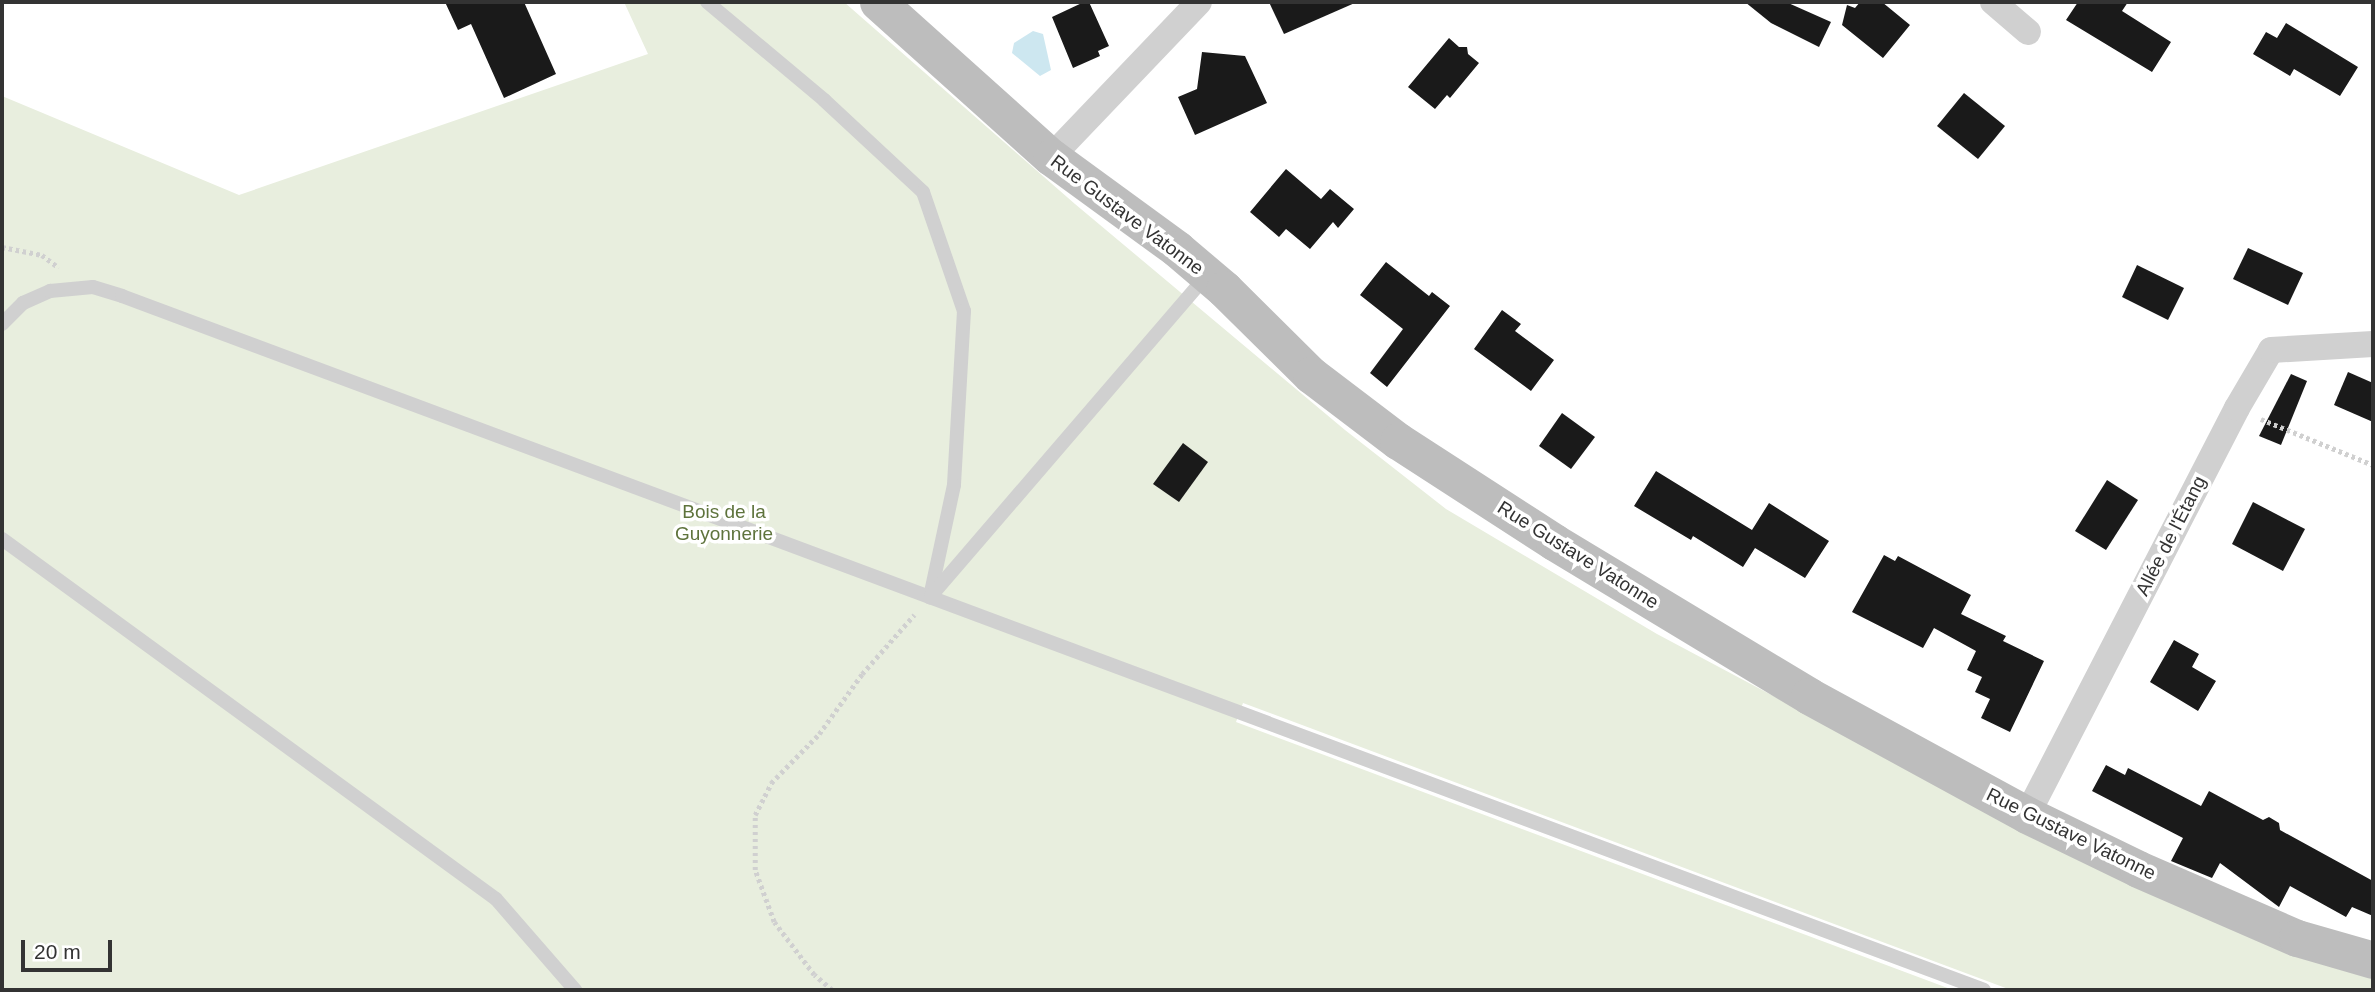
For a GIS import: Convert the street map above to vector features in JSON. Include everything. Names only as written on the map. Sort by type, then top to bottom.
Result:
[{"type":"street","name":"Rue Gustave Vatonne","points":[[878,2],[1051,157],[1207,275],[1311,375],[1420,455],[1553,542],[1809,696],[2027,815],[2138,869],[2297,938],[2373,960]]},
{"type":"street","points":[[1051,157],[1199,2]]},
{"type":"street","points":[[1993,2],[2028,32]]},
{"type":"street","name":"Allée de l'Étang","points":[[2027,815],[2237,408],[2271,350],[2373,344]]},
{"type":"lane","points":[[707,2],[824,100],[923,192],[964,311],[954,485],[930,597]]},
{"type":"lane","points":[[930,597],[1207,275]]},
{"type":"lane","points":[[2,324],[23,303],[50,291],[93,287],[1984,990]]},
{"type":"lane","points":[[2,539],[496,899],[575,990]]},
{"type":"path","points":[[2,247],[42,255],[66,273],[93,287]]},
{"type":"path","points":[[2237,408],[2373,466]]},
{"type":"path","points":[[832,990],[814,975],[774,922],[755,870],[755,815],[771,783],[819,734],[862,674],[930,597]]},
{"type":"green space","name":"Bois de la Guyonnerie","points":[[624,2],[844,2],[1075,204],[1345,430],[1446,509],[1657,634],[1920,774],[2373,973],[2373,990],[2011,990],[1243,703],[1236,722],[1953,990],[2,990],[2,96],[239,195],[648,54]]},
{"type":"water","points":[[1033,31],[1043,34],[1051,70],[1040,76],[1012,53],[1014,43]]},
{"type":"building","points":[[445,2],[524,2],[556,74],[504,98],[471,24],[458,30]]},
{"type":"building","points":[[1089,2],[1109,46],[1098,51],[1100,56],[1073,68],[1052,17]]},
{"type":"building","points":[[1269,2],[1357,2],[1284,34]]},
{"type":"building","points":[[1745,2],[1786,2],[1831,22],[1819,47],[1771,23]]},
{"type":"building","points":[[1860,2],[1882,2],[1910,25],[1883,58],[1842,25],[1847,5],[1855,8]]},
{"type":"building","points":[[2078,2],[2128,2],[2122,11],[2171,42],[2152,72],[2066,20]]},
{"type":"building","points":[[2286,23],[2358,67],[2340,96],[2294,69],[2290,76],[2253,54],[2266,32],[2277,38]]},
{"type":"building","points":[[1449,38],[1459,47],[1467,47],[1468,54],[1479,63],[1450,98],[1447,95],[1435,109],[1408,87]]},
{"type":"building","points":[[1202,52],[1245,56],[1267,103],[1195,135],[1178,97],[1197,89]]},
{"type":"building","points":[[1964,93],[2005,126],[1978,159],[1937,126]]},
{"type":"building","points":[[1286,169],[1321,199],[1330,189],[1354,209],[1338,228],[1333,222],[1310,249],[1286,229],[1279,237],[1250,212]]},
{"type":"building","points":[[2248,248],[2303,273],[2288,305],[2233,279]]},
{"type":"building","points":[[1386,262],[1429,296],[1432,292],[1450,306],[1387,387],[1370,373],[1403,329],[1360,295]]},
{"type":"building","points":[[2137,265],[2184,288],[2168,320],[2122,297]]},
{"type":"building","points":[[1502,310],[1521,324],[1515,331],[1554,360],[1531,391],[1474,349]]},
{"type":"building","points":[[2348,372],[2373,383],[2373,422],[2334,405]]},
{"type":"building","points":[[2291,374],[2307,381],[2281,445],[2259,436]]},
{"type":"building","points":[[1562,413],[1595,437],[1571,469],[1539,446]]},
{"type":"building","points":[[1183,443],[1208,462],[1179,502],[1153,484]]},
{"type":"building","points":[[1656,471],[1752,530],[1769,503],[1829,541],[1805,578],[1755,548],[1743,567],[1693,536],[1691,540],[1634,506]]},
{"type":"building","points":[[2107,480],[2138,500],[2106,550],[2075,531]]},
{"type":"building","points":[[2253,502],[2305,529],[2283,571],[2232,544]]},
{"type":"building","points":[[1884,555],[1895,561],[1898,556],[1971,595],[1961,614],[2006,636],[2003,641],[2044,661],[2010,732],[1981,718],[1990,699],[1975,692],[1982,677],[1967,670],[1976,651],[1934,628],[1923,648],[1852,612]]},
{"type":"building","points":[[2174,640],[2199,654],[2192,667],[2216,681],[2198,711],[2150,682]]},
{"type":"building","points":[[2106,765],[2125,775],[2128,768],[2201,806],[2209,791],[2263,820],[2269,817],[2279,823],[2280,830],[2373,881],[2373,916],[2352,907],[2346,917],[2290,886],[2279,907],[2220,863],[2212,878],[2171,861],[2183,838],[2092,791]]}]
